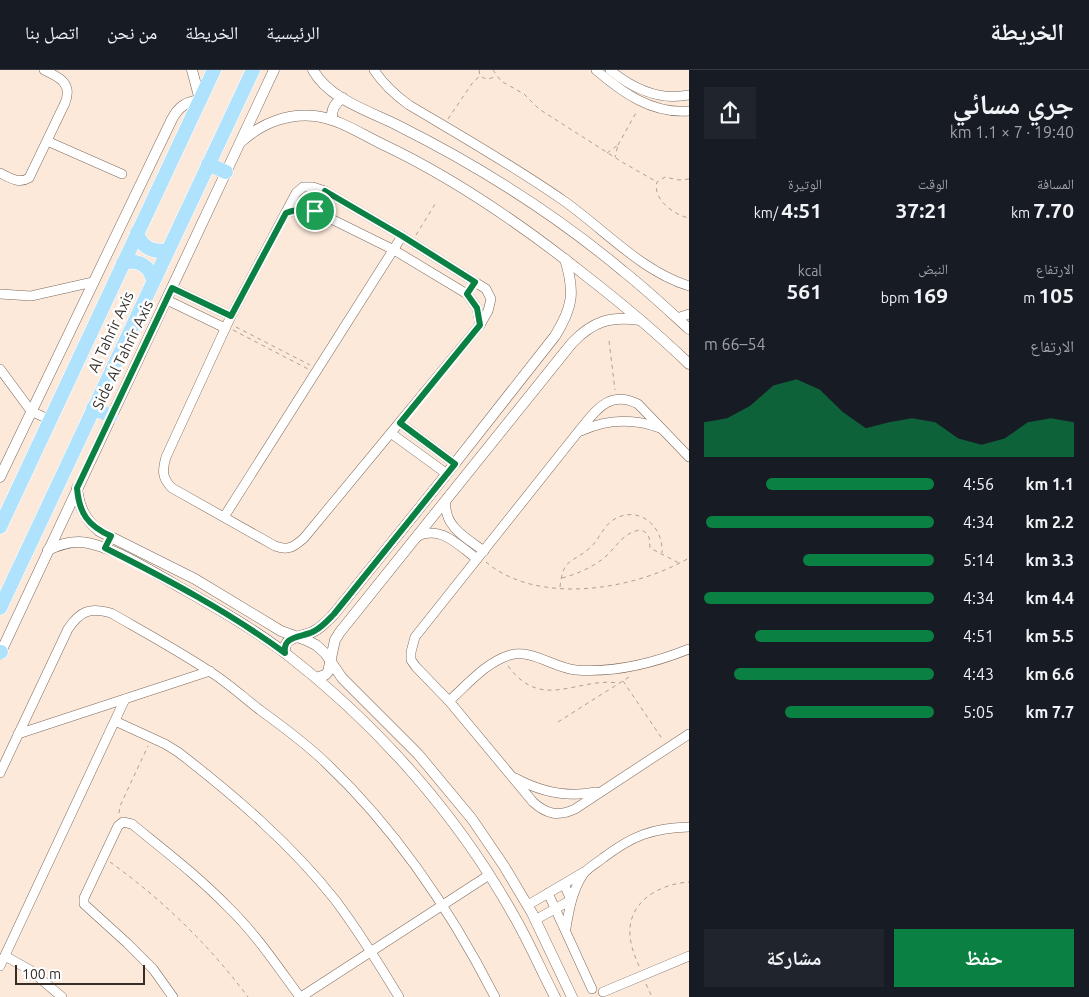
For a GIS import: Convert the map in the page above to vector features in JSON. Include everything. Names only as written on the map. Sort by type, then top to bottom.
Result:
[{"type":"main road","name":"Al Tahrir Axis","points":[[0,527],[214,70]]},
{"type":"main road","name":"Al Tahrir Axis","points":[[0,608],[252,70]]},
{"type":"main road","points":[[208,164],[226,172]]},
{"type":"main road","points":[[137,233],[139,240],[149,249],[155,251],[168,250]]},
{"type":"main road","points":[[123,263],[130,261],[142,264],[152,273],[153,280]]},
{"type":"main road","points":[[93,408],[111,416]]},
{"type":"street","points":[[0,173],[17,181],[29,178],[67,96],[66,84],[61,78],[44,70]]},
{"type":"street","points":[[0,477],[178,108],[188,102],[200,100],[192,70]]},
{"type":"street","name":"Side Al Tahrir Axis","points":[[0,653],[274,70]]},
{"type":"street","points":[[313,70],[328,88],[342,98],[429,141],[512,190],[559,222],[623,270],[689,328]]},
{"type":"street","points":[[374,70],[392,92],[409,105],[525,175],[565,202],[658,273],[689,286]]},
{"type":"street","points":[[596,70],[613,84],[642,102],[663,110],[689,111]]},
{"type":"street","points":[[610,70],[631,84],[652,93],[665,96],[689,95]]},
{"type":"street","points":[[332,120],[334,105],[342,98]]},
{"type":"street","points":[[238,145],[258,129],[281,119],[307,116],[332,120],[417,160],[497,209],[565,259],[642,320],[689,364]]},
{"type":"street","points":[[47,141],[122,174]]},
{"type":"street","points":[[313,186],[325,191],[412,242],[486,289],[491,299],[488,311],[480,325],[392,434],[304,538],[295,547],[284,549],[275,546],[172,488],[164,481],[162,469],[227,323],[286,213],[296,193],[303,187],[313,186]]},
{"type":"street","points":[[315,211],[325,191]]},
{"type":"street","points":[[286,213],[295,209],[305,208],[315,211],[394,250],[467,294],[477,308],[480,325]]},
{"type":"street","points":[[224,517],[402,236]]},
{"type":"street","points":[[285,653],[285,644],[291,638],[316,631],[334,614],[555,336],[566,319],[571,299],[571,279],[565,259]]},
{"type":"street","points":[[0,294],[31,296],[93,282]]},
{"type":"street","points":[[467,294],[475,282]]},
{"type":"street","points":[[172,288],[227,323]]},
{"type":"street","points":[[167,300],[227,323]]},
{"type":"street","points":[[677,318],[689,314]]},
{"type":"street","points":[[316,678],[328,672],[335,640],[340,632],[572,343],[584,331],[601,321],[622,318],[642,320]]},
{"type":"street","points":[[0,369],[31,411],[50,420]]},
{"type":"street","points":[[689,458],[638,404],[630,400],[616,400],[604,403],[578,432],[415,637],[412,644],[411,660],[449,701],[511,776],[540,808],[548,812],[566,813],[574,809],[689,734]]},
{"type":"street","points":[[578,432],[601,424],[619,421],[638,422],[661,428]]},
{"type":"street","points":[[400,423],[455,464]]},
{"type":"street","points":[[392,434],[447,474]]},
{"type":"street","points":[[77,488],[78,501],[82,512],[99,531],[195,580],[266,623],[316,645],[325,653],[346,682],[418,754],[472,819],[528,905],[572,997]]},
{"type":"street","points":[[446,501],[446,512],[450,523],[480,556]]},
{"type":"street","points":[[416,538],[428,532],[441,534],[480,556]]},
{"type":"street","points":[[105,548],[111,536]]},
{"type":"street","points":[[48,550],[61,544],[76,542],[91,543],[105,548],[153,572],[228,615],[285,653],[316,678],[406,765],[458,829],[515,916],[554,997]]},
{"type":"street","points":[[0,773],[68,629],[75,618],[86,611],[98,609],[111,613],[210,671],[298,739],[360,796],[443,904],[470,948],[495,997]]},
{"type":"street","points":[[449,701],[493,662],[512,654],[523,654],[575,670],[595,670],[654,661],[689,649]]},
{"type":"street","points":[[18,734],[210,671]]},
{"type":"street","points":[[0,966],[125,699]]},
{"type":"street","points":[[115,721],[165,744],[188,760],[256,816],[285,844],[335,901],[371,951],[399,997]]},
{"type":"street","points":[[511,776],[535,788],[555,793],[574,795],[602,791]]},
{"type":"street","points":[[174,997],[153,969],[84,904],[84,898],[120,824],[126,822],[132,824],[193,873],[230,908],[261,944],[300,997],[489,875]]},
{"type":"street","points":[[528,905],[585,872],[621,844],[636,837],[666,828],[689,826]]},
{"type":"street","points":[[566,928],[571,900],[585,872]]},
{"type":"street","points":[[564,884],[571,900]]},
{"type":"street","points":[[548,893],[566,928],[592,993],[600,988],[602,995],[689,956]]},
{"type":"street","points":[[536,920],[571,900]]},
{"type":"street","points":[[5,956],[30,970],[62,997]]},
{"type":"path","points":[[479,70],[480,76]]},
{"type":"path","points":[[493,70],[500,81],[524,94],[539,109],[607,153],[657,182]]},
{"type":"path","points":[[443,125],[473,82],[480,76]]},
{"type":"path","points":[[480,76],[490,79],[497,76]]},
{"type":"path","points":[[615,157],[618,145],[642,102]]},
{"type":"path","points":[[607,153],[618,145]]},
{"type":"path","points":[[657,182],[665,177],[679,180],[689,179]]},
{"type":"path","points":[[657,182],[657,194],[664,203],[677,214],[689,218]]},
{"type":"path","points":[[412,242],[437,201]]},
{"type":"path","points":[[227,323],[298,358],[316,370]]},
{"type":"path","points":[[227,323],[239,334],[305,368],[316,370]]},
{"type":"path","points":[[239,334],[241,330]]},
{"type":"path","points":[[244,336],[246,332]]},
{"type":"path","points":[[249,338],[251,334]]},
{"type":"path","points":[[253,340],[255,336]]},
{"type":"path","points":[[257,343],[259,339]]},
{"type":"path","points":[[609,341],[616,400]]},
{"type":"path","points":[[266,347],[268,343]]},
{"type":"path","points":[[280,354],[282,350]]},
{"type":"path","points":[[287,358],[289,354]]},
{"type":"path","points":[[291,360],[293,356]]},
{"type":"path","points":[[296,363],[298,358]]},
{"type":"path","points":[[300,365],[303,361]]},
{"type":"path","points":[[305,368],[307,363]]},
{"type":"path","points":[[560,588],[563,568],[566,564],[585,552],[611,522],[619,517],[634,515],[654,525],[661,538],[662,553]]},
{"type":"path","points":[[561,578],[577,574],[595,565],[611,552],[624,536],[640,530],[648,534],[650,548],[679,563]]},
{"type":"path","points":[[480,556],[492,567],[522,582],[560,588],[601,587],[623,582],[661,571],[689,558]]},
{"type":"path","points":[[504,657],[516,676],[536,688],[548,691],[559,691],[590,683],[619,683]]},
{"type":"path","points":[[558,722],[631,676]]},
{"type":"path","points":[[623,681],[668,748]]},
{"type":"path","points":[[120,824],[120,806],[152,738]]},
{"type":"path","points":[[104,857],[147,889],[187,926],[224,966],[248,997]]},
{"type":"path","points":[[652,997],[631,942],[630,928],[634,914],[642,902],[658,889],[689,882]]},
{"type":"route","points":[[325,191],[475,282],[467,294],[477,308],[480,316],[480,325],[400,423],[455,464],[334,614],[316,631],[288,640],[285,644],[285,653],[236,620],[153,572],[105,548],[111,536],[99,531],[82,512],[78,501],[77,488],[172,288],[231,316],[286,213],[295,209],[305,208],[315,211],[325,191]]}]
